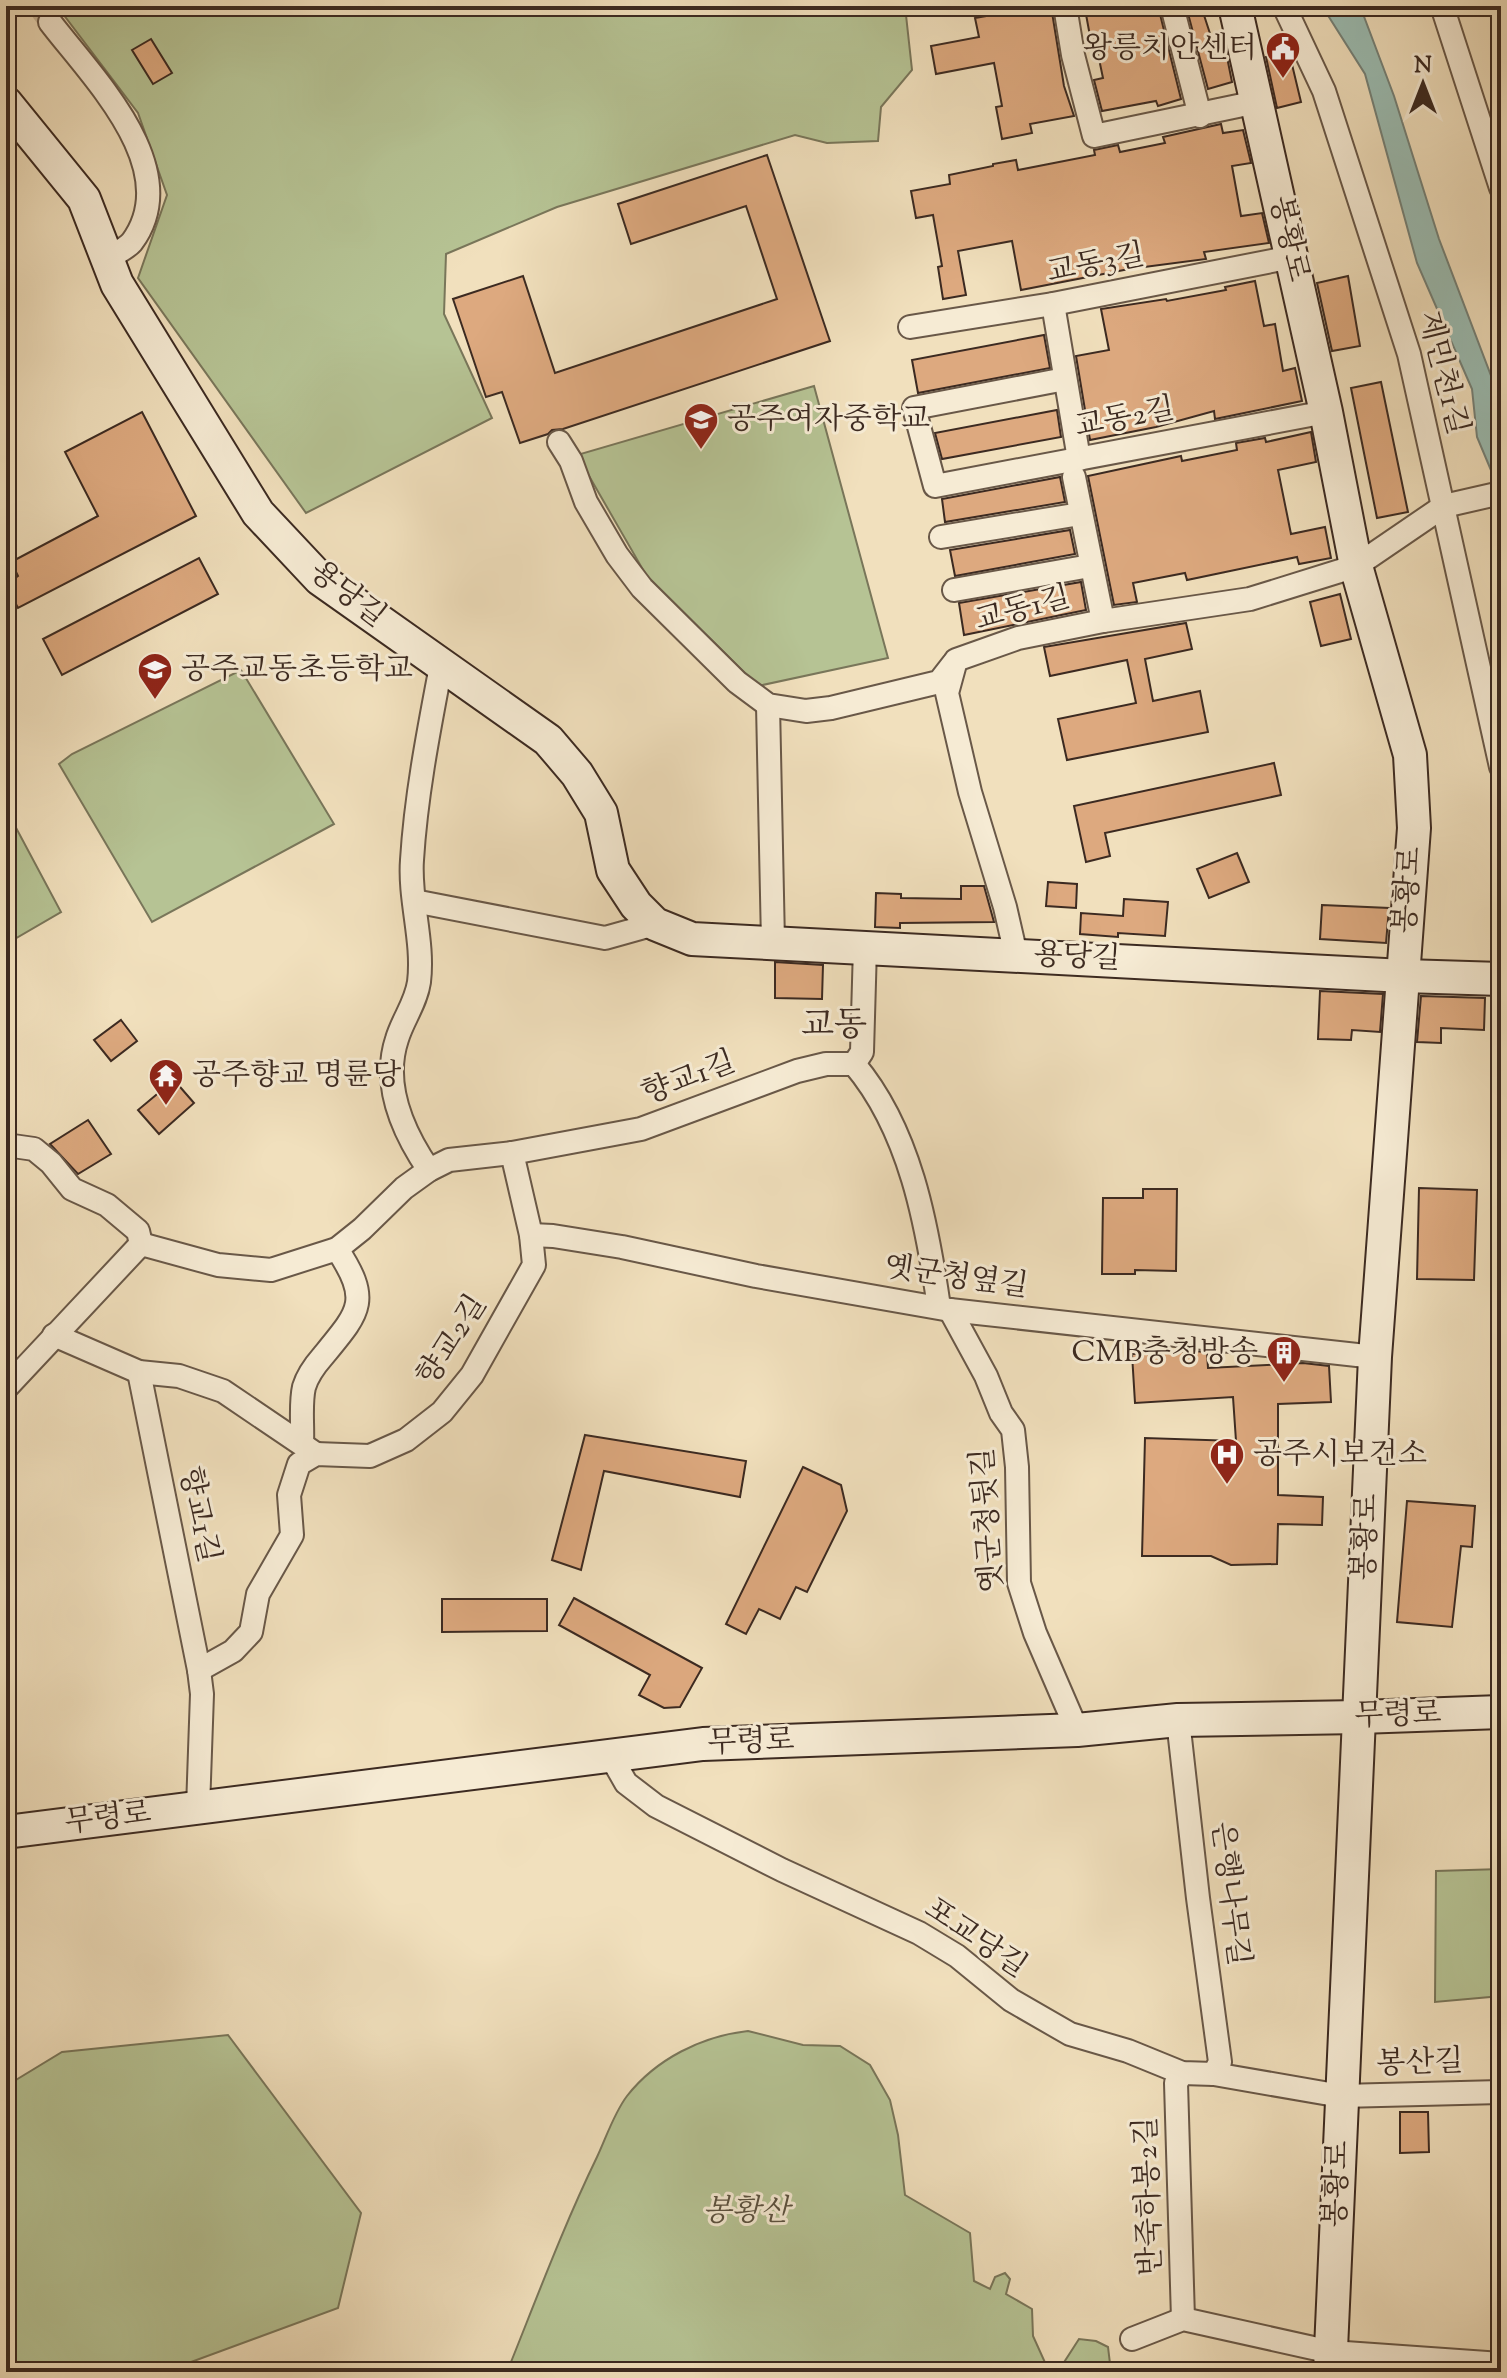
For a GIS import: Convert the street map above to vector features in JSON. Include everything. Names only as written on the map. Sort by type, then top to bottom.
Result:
[{"type":"main road","name":"봉황로","points":[[1235,6],[1326,412],[1356,566],[1410,755],[1414,828],[1375,1357],[1331,2362]]},
{"type":"main road","name":"용당길","points":[[6,103],[84,199],[124,296],[258,513],[320,579],[548,740],[577,774],[601,813],[613,870],[636,905],[655,924],[692,939],[1501,979]]},
{"type":"main road","name":"무령로","points":[[6,1832],[703,1744],[1077,1730],[1178,1720],[1501,1712]]},
{"type":"street","points":[[1065,6],[1073,55],[1094,136],[1257,102]]},
{"type":"street","points":[[1172,6],[1200,116]]},
{"type":"street","name":"제민천1길","points":[[1284,6],[1324,91],[1409,354],[1501,767]]},
{"type":"street","points":[[1442,6],[1501,188]]},
{"type":"street","points":[[50,22],[109,98],[140,148],[150,186],[146,215],[130,244],[107,259]]},
{"type":"street","name":"교동3길","points":[[910,327],[1053,304],[1292,257]]},
{"type":"street","points":[[1053,304],[1080,514],[1103,621]]},
{"type":"street","name":"교동2길","points":[[1065,379],[914,408],[935,486],[1076,468],[1326,412]]},
{"type":"street","points":[[559,442],[571,461],[586,502],[617,555],[642,588],[737,682],[768,705],[806,711],[831,708],[939,682],[956,660]]},
{"type":"street","points":[[1356,566],[1444,506],[1501,493]]},
{"type":"street","points":[[941,537],[1080,514]]},
{"type":"street","points":[[954,590],[1090,566]]},
{"type":"street","name":"교동1길","points":[[1016,955],[1005,907],[970,792],[947,693],[956,660],[1018,638],[1103,621],[1250,599],[1356,566]]},
{"type":"street","points":[[429,1170],[410,1143],[395,1102],[391,1060],[398,1034],[411,1011],[419,981],[419,945],[411,862],[441,666]]},
{"type":"street","points":[[768,705],[773,942]]},
{"type":"street","points":[[414,901],[605,938],[655,924]]},
{"type":"street","points":[[854,1064],[862,1052],[865,947]]},
{"type":"street","name":"향교1길","points":[[141,1244],[218,1265],[271,1270],[337,1249],[404,1188],[449,1160],[512,1153],[641,1129],[797,1071],[826,1064],[854,1064]]},
{"type":"street","name":"옛군청뒷길","points":[[854,1064],[870,1083],[905,1155],[944,1308],[986,1376],[1001,1413],[1013,1430],[1017,1467],[1019,1583],[1035,1633],[1077,1730]]},
{"type":"street","points":[[6,1388],[141,1244],[138,1231],[107,1205],[72,1189],[51,1163],[34,1149],[13,1146]]},
{"type":"street","name":"향교2길","points":[[309,1449],[370,1456],[406,1440],[442,1412],[472,1375],[534,1265],[531,1235],[512,1153]]},
{"type":"street","name":"옛군청옆길","points":[[531,1235],[622,1247],[756,1276],[944,1308],[1375,1357]]},
{"type":"street","points":[[198,1808],[202,1694],[199,1670],[233,1651],[251,1632],[258,1594],[292,1535],[289,1495],[299,1464],[309,1449],[304,1386],[318,1362],[357,1311],[359,1291],[337,1249]]},
{"type":"street","points":[[54,1335],[139,1372],[179,1376],[223,1391],[309,1449]]},
{"type":"street","name":"향교1길","points":[[139,1372],[199,1670]]},
{"type":"street","name":"은행나무길","points":[[1178,1720],[1220,2062],[1214,2074]]},
{"type":"street","name":"포교당길","points":[[610,1755],[626,1783],[656,1806],[792,1875],[919,1933],[957,1956],[1011,2000],[1070,2034],[1128,2051],[1182,2073],[1214,2074],[1341,2096]]},
{"type":"street","name":"반죽하봉2길","points":[[1182,2073],[1176,2083],[1183,2319]]},
{"type":"street","name":"봉산길","points":[[1341,2096],[1501,2092]]},
{"type":"street","points":[[1132,2339],[1183,2319],[1331,2362],[1501,2364]]},
{"type":"green space","points":[[57,6],[905,6],[912,70],[881,107],[878,141],[827,143],[795,135],[557,207],[446,254],[444,314],[492,418],[306,513],[138,278],[167,195],[138,113]]},
{"type":"green space","points":[[814,386],[888,658],[758,686],[646,575],[577,455]]},
{"type":"green space","points":[[241,670],[334,824],[152,922],[59,764],[72,754]]},
{"type":"green space","points":[[6,809],[61,912],[6,944]]},
{"type":"green space","points":[[1501,1869],[1501,1996],[1435,2002],[1436,1871]]},
{"type":"green space","name":"봉황산","points":[[748,2031],[803,2045],[840,2046],[870,2065],[890,2100],[898,2135],[905,2195],[970,2233],[974,2281],[990,2289],[995,2277],[1005,2273],[1010,2279],[1006,2294],[1032,2309],[1033,2336],[1047,2367],[1059,2370],[1079,2339],[1096,2341],[1108,2347],[1111,2372],[507,2372],[573,2210],[627,2096],[666,2060],[697,2044]]},
{"type":"green space","points":[[228,2035],[361,2213],[338,2308],[164,2372],[6,2372],[6,2086],[62,2052]]},
{"type":"water","points":[[1322,6],[1360,6],[1394,96],[1439,239],[1501,402],[1501,494],[1477,437],[1472,389],[1417,263],[1365,74]]},
{"type":"building","points":[[1020,6],[1051,6],[1064,86],[1074,116],[1030,124],[1032,133],[1002,139],[996,107],[1002,106],[994,63],[936,74],[931,46],[979,37],[975,18],[1021,10]]},
{"type":"building","points":[[1158,6],[1181,99],[1158,106],[1156,101],[1102,111],[1094,80],[1103,78],[1085,9]]},
{"type":"building","points":[[1186,6],[1201,6],[1217,55],[1226,52],[1232,82],[1208,89]]},
{"type":"building","points":[[151,39],[172,73],[153,84],[132,50]]},
{"type":"building","name":"왕릉치안센터","points":[[1289,52],[1301,102],[1277,108],[1266,57]]},
{"type":"building","points":[[1221,124],[1223,133],[1243,130],[1251,163],[1232,166],[1241,216],[1262,213],[1269,243],[1204,252],[1206,259],[1129,269],[1021,290],[1012,241],[958,251],[966,295],[943,299],[938,267],[942,266],[933,215],[916,218],[911,191],[950,184],[949,175],[993,164],[1016,160],[1018,170],[1095,155],[1094,150],[1118,145],[1120,152],[1165,143],[1163,137]]},
{"type":"building","points":[[767,155],[830,341],[520,443],[502,392],[486,397],[453,299],[523,276],[555,373],[777,299],[746,206],[631,244],[618,204]]},
{"type":"building","points":[[1348,276],[1360,346],[1332,351],[1317,283]]},
{"type":"building","points":[[1255,281],[1264,326],[1275,324],[1283,371],[1295,368],[1302,401],[1215,419],[1214,411],[1090,440],[1076,356],[1109,350],[1101,309],[1167,301]]},
{"type":"building","points":[[1044,335],[1050,368],[918,393],[912,360]]},
{"type":"building","points":[[1381,382],[1408,512],[1377,518],[1351,388]]},
{"type":"building","points":[[1057,410],[1061,437],[942,459],[935,433]]},
{"type":"building","points":[[142,412],[196,516],[18,608],[6,585],[18,576],[11,562],[98,516],[65,452]]},
{"type":"building","points":[[1311,432],[1316,462],[1278,470],[1291,534],[1325,527],[1331,558],[1299,564],[1297,557],[1187,580],[1185,573],[1133,583],[1137,602],[1114,605],[1088,476],[1181,456],[1182,461],[1237,450],[1236,443],[1265,438],[1266,442]]},
{"type":"building","points":[[1060,477],[1065,502],[945,522],[942,499]]},
{"type":"building","points":[[1070,530],[1075,554],[955,576],[950,550]]},
{"type":"building","points":[[199,558],[218,594],[62,675],[43,639]]},
{"type":"building","points":[[1081,582],[1086,610],[964,635],[959,603]]},
{"type":"building","points":[[1340,594],[1351,639],[1321,646],[1310,602]]},
{"type":"building","points":[[1186,623],[1192,649],[1145,659],[1153,701],[1200,691],[1208,732],[1067,760],[1058,719],[1136,703],[1127,660],[1050,676],[1044,647]]},
{"type":"building","points":[[1274,763],[1281,795],[1105,833],[1110,856],[1086,862],[1074,806]]},
{"type":"building","points":[[1237,853],[1249,882],[1209,898],[1197,869]]},
{"type":"building","points":[[1048,882],[1077,884],[1076,908],[1046,906]]},
{"type":"building","points":[[961,886],[984,886],[994,922],[900,923],[900,928],[875,927],[876,893],[901,894],[901,898],[961,899]]},
{"type":"building","points":[[1124,899],[1168,902],[1165,936],[1080,934],[1081,913],[1123,916]]},
{"type":"building","points":[[1322,905],[1389,908],[1386,943],[1320,939]]},
{"type":"building","points":[[775,962],[823,965],[822,999],[775,998]]},
{"type":"building","points":[[1320,991],[1383,994],[1380,1032],[1352,1030],[1351,1040],[1318,1039]]},
{"type":"building","points":[[1421,996],[1485,998],[1484,1030],[1441,1028],[1441,1043],[1417,1042]]},
{"type":"building","points":[[121,1020],[137,1041],[111,1061],[94,1040]]},
{"type":"building","name":"공주향교 명륜당","points":[[174,1080],[194,1103],[159,1134],[138,1110]]},
{"type":"building","points":[[88,1120],[111,1154],[78,1174],[50,1144]]},
{"type":"building","points":[[1419,1188],[1477,1190],[1474,1280],[1417,1279]]},
{"type":"building","points":[[1143,1189],[1177,1189],[1176,1271],[1135,1270],[1135,1274],[1102,1274],[1103,1198],[1143,1198]]},
{"type":"building","points":[[1207,1352],[1208,1368],[1303,1363],[1329,1366],[1331,1402],[1278,1404],[1278,1495],[1323,1497],[1322,1525],[1278,1524],[1277,1564],[1231,1565],[1211,1556],[1142,1556],[1145,1438],[1236,1441],[1233,1397],[1135,1403],[1132,1354]]},
{"type":"building","points":[[585,1435],[746,1461],[740,1497],[604,1471],[581,1570],[552,1560]]},
{"type":"building","points":[[803,1467],[841,1485],[847,1511],[807,1592],[796,1587],[780,1619],[759,1609],[746,1634],[726,1624]]},
{"type":"building","points":[[1407,1501],[1475,1506],[1472,1547],[1461,1546],[1452,1627],[1397,1622]]},
{"type":"building","points":[[574,1598],[702,1668],[680,1707],[664,1708],[639,1695],[650,1675],[559,1625]]},
{"type":"building","points":[[442,1599],[547,1599],[547,1631],[442,1632]]},
{"type":"building","points":[[1400,2112],[1428,2112],[1429,2152],[1400,2153]]},
{"type":"tunnel","points":[[38,6],[50,22]]},
{"type":"place","name":"왕릉치안센터","points":[[1283,80]]},
{"type":"place","name":"공주여자중학교","points":[[701,451]]},
{"type":"place","name":"공주교동초등학교","points":[[155,701]]},
{"type":"place","name":"공주향교 명륜당","points":[[166,1107]]},
{"type":"place","name":"CMB충청방송","points":[[1284,1384]]},
{"type":"place","name":"공주시보건소","points":[[1227,1486]]},
{"type":"district","name":"교동","points":[[834,1026]]}]
